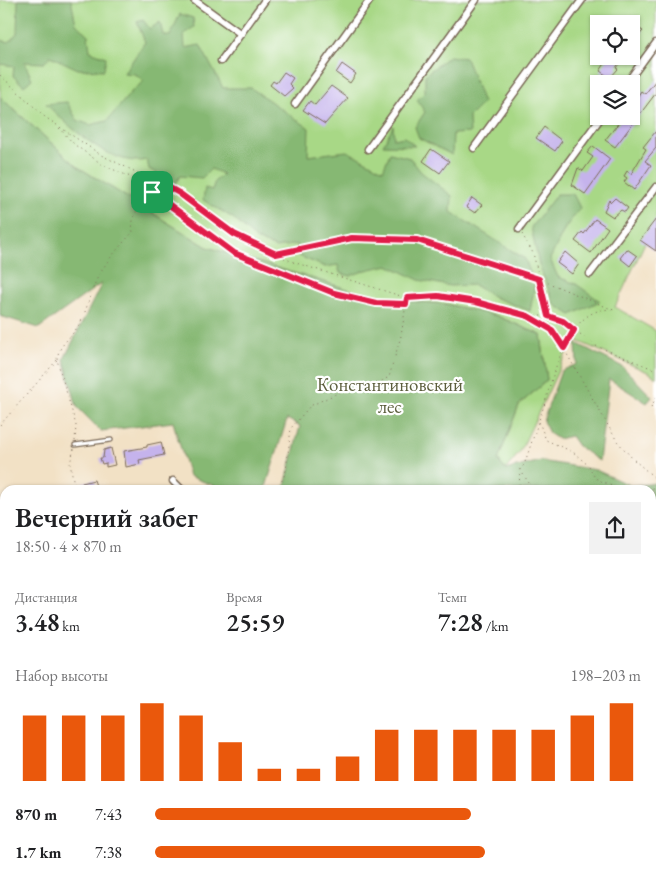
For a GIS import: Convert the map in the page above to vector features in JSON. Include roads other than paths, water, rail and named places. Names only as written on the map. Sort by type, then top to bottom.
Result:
[{"type":"street","points":[[194,0],[240,34]]},
{"type":"street","points":[[221,61],[265,0]]},
{"type":"street","points":[[295,104],[370,0]]},
{"type":"street","points":[[368,149],[476,0]]},
{"type":"street","points":[[474,148],[582,0]]},
{"type":"street","points":[[633,75],[656,43]]},
{"type":"street","points":[[519,229],[595,125]]},
{"type":"street","points":[[590,274],[656,187]]},
{"type":"street","points":[[173,481],[177,485]]},
{"type":"lane","points":[[75,445],[111,440]]},
{"type":"park label","name":"Константиновский лес","points":[[390,395]]}]
